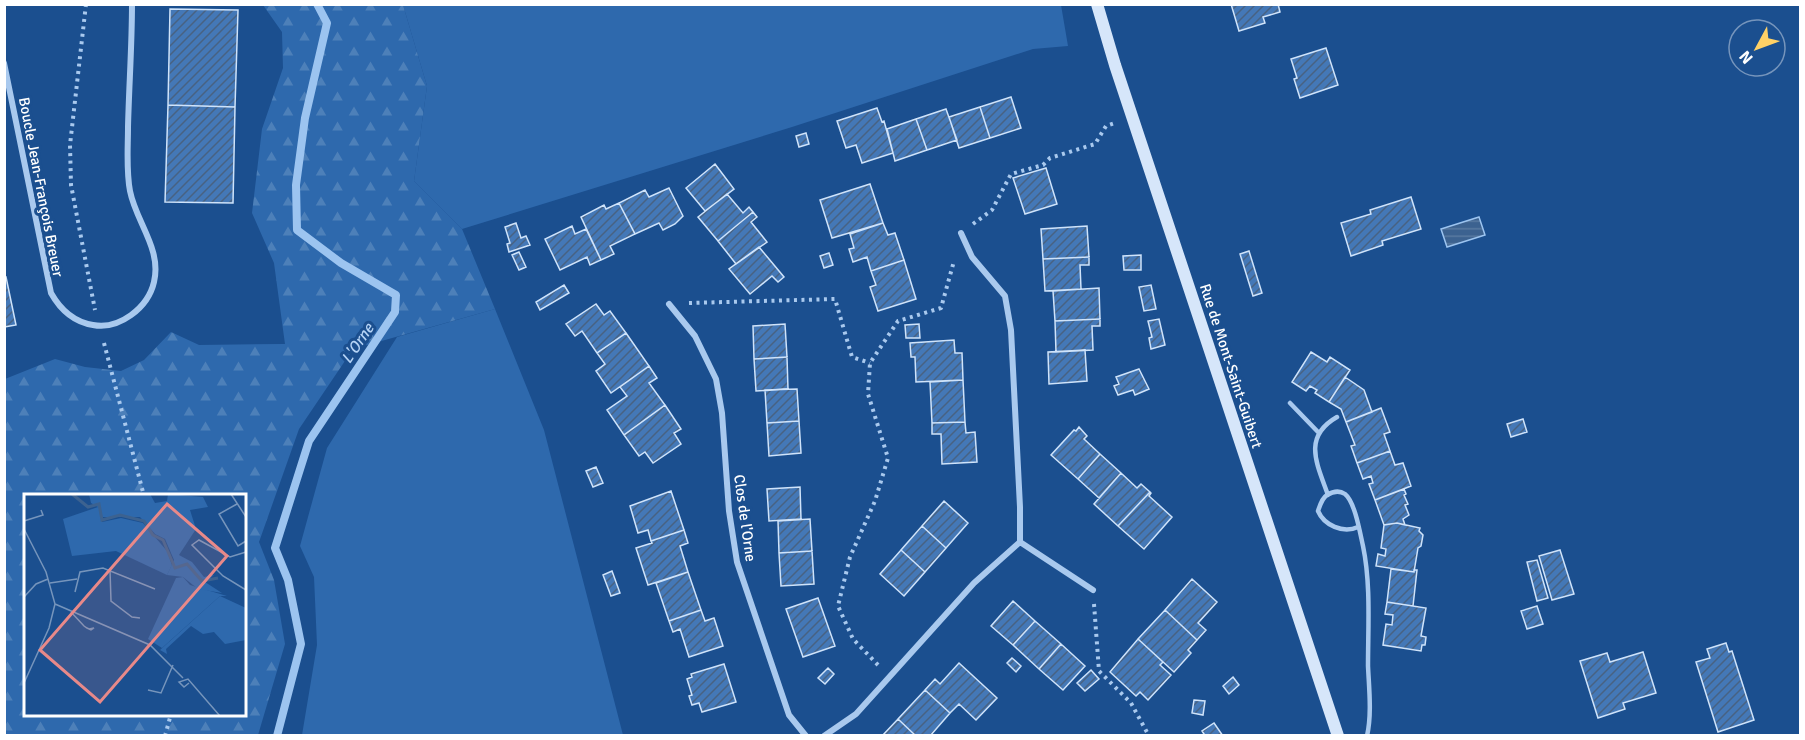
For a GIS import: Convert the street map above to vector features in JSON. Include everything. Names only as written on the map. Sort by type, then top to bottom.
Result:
[{"type":"street","points":[[100,327],[132,315],[145,302],[154,281],[153,252],[130,191],[128,160],[132,4]]},
{"type":"street","name":"Rue de Mont-Saint-Guibert","points":[[1097,4],[1338,735]]},
{"type":"street","name":"Boucle Jean-François Breuer","points":[[4,63],[51,293],[62,310],[72,317],[88,325],[100,327]]},
{"type":"street","points":[[824,735],[856,714],[974,583],[1020,542],[1020,495],[1011,330],[1005,296],[972,257],[961,233]]},
{"type":"street","name":"Clos de l'Orne","points":[[669,304],[695,336],[716,379],[722,413],[729,512],[737,562],[789,715],[806,735]]},
{"type":"street","points":[[1020,542],[1094,591]]},
{"type":"lane","points":[[1290,403],[1318,432]]},
{"type":"lane","points":[[1328,495],[1314,446],[1318,432],[1337,417]]},
{"type":"lane","points":[[1358,527],[1351,531],[1330,525],[1322,519],[1318,511],[1323,498],[1335,492],[1345,494],[1353,506],[1363,546],[1369,695],[1366,735]]},
{"type":"path","points":[[86,4],[70,145],[71,185],[90,289],[144,494]]},
{"type":"path","points":[[890,675],[853,639],[838,606],[850,557],[875,501],[888,458],[868,394],[870,363],[898,321],[941,308],[961,233],[992,210],[1011,174],[1043,165],[1050,158],[1095,144],[1106,126],[1133,117]]},
{"type":"path","points":[[669,304],[835,299],[852,357],[870,363]]},
{"type":"path","points":[[1094,591],[1099,671],[1131,703],[1149,735]]},
{"type":"path","points":[[165,735],[170,716]]},
{"type":"green space","points":[[263,5],[403,5],[427,86],[414,181],[462,229],[495,309],[353,349],[299,429],[259,542],[274,580],[285,644],[258,735],[5,735],[5,379],[55,359],[85,367],[121,371],[144,360],[171,332],[199,345],[285,344],[274,263],[252,213],[262,129],[283,68],[282,32]]},
{"type":"green space","points":[[403,5],[1061,5],[1068,46],[1033,49],[792,127],[462,229],[414,181],[427,86]]},
{"type":"green space","points":[[495,309],[544,430],[623,735],[302,735],[317,645],[314,577],[300,546],[327,448],[397,337]]},
{"type":"shaded area","points":[[1479,217],[1485,235],[1447,247],[1441,229]]},
{"type":"building","points":[[1231,4],[1278,4],[1280,12],[1263,17],[1265,23],[1239,31]]},
{"type":"building","points":[[170,9],[238,10],[235,107],[168,105]]},
{"type":"building","points":[[1326,48],[1338,85],[1300,98],[1291,59]]},
{"type":"building","points":[[1011,97],[1021,128],[990,138],[980,107]]},
{"type":"building","points":[[168,105],[235,107],[233,203],[165,202]]},
{"type":"building","points":[[980,107],[990,138],[959,148],[949,117]]},
{"type":"building","points":[[877,108],[882,122],[884,121],[893,153],[862,163],[856,145],[846,148],[837,121]]},
{"type":"building","points":[[946,109],[957,140],[927,150],[916,119]]},
{"type":"building","points":[[916,119],[927,150],[895,161],[887,129]]},
{"type":"building","points":[[806,133],[809,144],[799,147],[796,136]]},
{"type":"building","points":[[715,164],[734,189],[705,211],[686,188]]},
{"type":"building","points":[[1046,168],[1057,204],[1025,214],[1013,178]]},
{"type":"building","points":[[870,184],[883,223],[832,238],[820,200]]},
{"type":"building","points":[[669,188],[683,216],[675,224],[663,230],[659,223],[635,234],[619,203],[645,190],[649,197]]},
{"type":"building","points":[[727,194],[743,213],[749,207],[753,212],[718,241],[698,217]]},
{"type":"building","points":[[1411,197],[1421,229],[1382,241],[1383,245],[1351,256],[1341,223],[1371,214],[1370,210]]},
{"type":"building","points":[[619,203],[635,234],[610,246],[614,254],[601,260],[581,217],[604,205],[606,209]]},
{"type":"building","points":[[753,212],[757,217],[751,222],[767,242],[736,264],[718,241]]},
{"type":"building","points":[[516,223],[521,238],[526,236],[530,245],[509,252],[507,244],[510,243],[505,227]]},
{"type":"building","points":[[883,223],[888,235],[895,233],[904,260],[871,271],[867,257],[853,262],[849,249],[854,248],[850,234]]},
{"type":"building","points":[[572,226],[575,234],[586,229],[601,260],[590,265],[587,257],[560,270],[545,239]]},
{"type":"building","points":[[1087,226],[1089,257],[1043,259],[1041,229]]},
{"type":"building","points":[[759,247],[784,277],[778,282],[772,276],[750,294],[729,269]]},
{"type":"building","points":[[1249,251],[1262,293],[1253,296],[1240,254]]},
{"type":"building","points":[[519,252],[526,267],[519,270],[512,255]]},
{"type":"building","points":[[829,253],[833,265],[824,268],[820,256]]},
{"type":"building","points":[[1141,255],[1141,270],[1124,270],[1123,256]]},
{"type":"building","points":[[1089,257],[1089,265],[1080,265],[1081,289],[1045,291],[1043,259]]},
{"type":"building","points":[[904,260],[916,299],[878,311],[870,287],[876,285],[871,271]]},
{"type":"building","points":[[6,277],[16,325],[4,327],[4,278]]},
{"type":"building","points":[[564,285],[569,293],[540,310],[536,302]]},
{"type":"building","points":[[1151,285],[1156,309],[1144,311],[1139,287]]},
{"type":"building","points":[[1099,288],[1100,319],[1055,321],[1053,291]]},
{"type":"building","points":[[596,304],[604,315],[610,311],[626,333],[597,353],[582,331],[575,336],[566,324]]},
{"type":"building","points":[[1100,319],[1100,326],[1092,326],[1093,350],[1056,352],[1055,321]]},
{"type":"building","points":[[1159,319],[1165,345],[1151,349],[1149,338],[1152,337],[1148,321]]},
{"type":"building","points":[[785,324],[787,357],[754,359],[753,326]]},
{"type":"building","points":[[919,324],[920,338],[906,338],[905,325]]},
{"type":"building","points":[[626,333],[649,366],[611,393],[596,371],[605,364],[597,353]]},
{"type":"building","points":[[954,340],[955,353],[962,353],[963,380],[916,382],[915,357],[911,357],[910,343]]},
{"type":"building","points":[[1085,350],[1087,381],[1049,384],[1048,352]]},
{"type":"building","points":[[1311,352],[1327,362],[1330,357],[1350,370],[1329,402],[1315,393],[1317,390],[1310,386],[1306,391],[1292,382]]},
{"type":"building","points":[[787,357],[788,389],[756,391],[754,359]]},
{"type":"building","points":[[649,366],[657,378],[649,383],[665,405],[624,435],[607,410],[627,396],[620,387]]},
{"type":"building","points":[[1139,369],[1149,389],[1135,395],[1133,390],[1118,395],[1114,386],[1119,384],[1116,377]]},
{"type":"building","points":[[1345,377],[1364,390],[1372,412],[1346,422],[1341,409],[1329,402]]},
{"type":"building","points":[[963,380],[965,422],[932,423],[930,382]]},
{"type":"building","points":[[797,389],[799,421],[767,423],[765,390]]},
{"type":"building","points":[[665,405],[681,429],[674,433],[681,444],[653,463],[645,452],[639,456],[624,435]]},
{"type":"building","points":[[1381,408],[1390,432],[1384,434],[1390,451],[1357,463],[1351,446],[1355,445],[1346,422]]},
{"type":"building","points":[[1523,419],[1527,432],[1511,437],[1507,424]]},
{"type":"building","points":[[799,421],[801,453],[769,456],[767,423]]},
{"type":"building","points":[[965,422],[966,433],[975,432],[977,462],[942,464],[941,434],[932,434],[932,423]]},
{"type":"building","points":[[1079,427],[1087,436],[1084,439],[1100,454],[1078,479],[1051,455]]},
{"type":"building","points":[[1390,451],[1395,465],[1403,463],[1411,486],[1375,500],[1369,484],[1373,483],[1371,476],[1363,479],[1357,463]]},
{"type":"building","points":[[1100,454],[1121,473],[1099,498],[1078,479]]},
{"type":"building","points":[[596,467],[603,483],[593,487],[586,471]]},
{"type":"building","points":[[1121,473],[1137,488],[1141,484],[1150,492],[1118,526],[1094,504]]},
{"type":"building","points":[[800,487],[801,519],[769,521],[767,489]]},
{"type":"building","points":[[1404,489],[1408,504],[1405,505],[1409,515],[1403,519],[1405,525],[1397,523],[1384,525],[1375,500]]},
{"type":"building","points":[[671,491],[684,530],[651,541],[648,530],[638,533],[630,506]]},
{"type":"building","points":[[1150,492],[1149,496],[1172,517],[1144,549],[1118,526]]},
{"type":"building","points":[[944,501],[968,523],[946,548],[922,526]]},
{"type":"building","points":[[810,519],[812,551],[779,553],[778,521]]},
{"type":"building","points":[[1397,523],[1420,528],[1419,531],[1423,535],[1414,572],[1376,566],[1378,554],[1385,556],[1386,549],[1381,548],[1384,525]]},
{"type":"building","points":[[922,526],[946,548],[925,572],[901,550]]},
{"type":"building","points":[[684,530],[688,543],[680,546],[688,572],[648,585],[636,548]]},
{"type":"building","points":[[901,550],[925,572],[904,596],[880,574]]},
{"type":"building","points":[[1560,550],[1574,594],[1552,600],[1539,556]]},
{"type":"building","points":[[812,551],[814,584],[781,586],[779,553]]},
{"type":"building","points":[[1537,560],[1548,598],[1537,601],[1527,562]]},
{"type":"building","points":[[1391,569],[1414,572],[1417,570],[1413,606],[1387,602]]},
{"type":"building","points":[[612,571],[620,593],[611,596],[603,575]]},
{"type":"building","points":[[688,572],[701,610],[669,621],[656,583]]},
{"type":"building","points":[[1192,579],[1217,602],[1198,623],[1206,630],[1197,640],[1165,610]]},
{"type":"building","points":[[818,598],[835,646],[803,657],[786,609]]},
{"type":"building","points":[[1013,601],[1035,621],[1013,645],[991,626]]},
{"type":"building","points":[[1387,602],[1426,608],[1421,636],[1426,637],[1421,651],[1383,645],[1386,624],[1392,625],[1393,615],[1385,614]]},
{"type":"building","points":[[1537,606],[1543,624],[1527,629],[1521,611]]},
{"type":"building","points":[[701,610],[705,621],[714,618],[723,646],[689,657],[680,629],[673,632],[669,621]]},
{"type":"building","points":[[1165,610],[1197,640],[1188,650],[1191,653],[1174,672],[1138,639]]},
{"type":"building","points":[[1035,621],[1061,644],[1039,669],[1013,645]]},
{"type":"building","points":[[1138,639],[1163,662],[1160,665],[1171,675],[1148,700],[1140,692],[1136,696],[1110,672]]},
{"type":"building","points":[[1726,643],[1729,652],[1732,651],[1754,720],[1718,732],[1696,662],[1710,658],[1707,649]]},
{"type":"building","points":[[1061,644],[1085,666],[1063,690],[1039,669]]},
{"type":"building","points":[[1643,652],[1656,693],[1623,703],[1625,709],[1598,718],[1580,661],[1607,653],[1610,662]]},
{"type":"building","points":[[1012,658],[1021,666],[1016,672],[1007,663]]},
{"type":"building","points":[[959,663],[997,698],[976,720],[959,704],[950,713],[925,690],[935,679],[940,684]]},
{"type":"building","points":[[724,664],[736,702],[702,712],[699,703],[692,705],[689,696],[692,695],[687,679],[692,677],[691,674]]},
{"type":"building","points":[[828,668],[834,674],[825,684],[818,678]]},
{"type":"building","points":[[1091,670],[1099,679],[1085,691],[1077,683]]},
{"type":"building","points":[[1233,677],[1239,685],[1229,694],[1223,686]]},
{"type":"building","points":[[925,690],[950,713],[930,736],[916,736],[898,719]]},
{"type":"building","points":[[1194,700],[1205,701],[1203,715],[1192,713]]},
{"type":"building","points":[[898,719],[916,736],[882,736]]},
{"type":"building","points":[[1214,723],[1223,736],[1202,736],[1204,734],[1202,731]]},
{"type":"waterway","name":"L'Orne","points":[[277,736],[301,644],[288,580],[275,548],[309,441],[395,312],[396,295],[341,263],[297,230],[296,185],[305,118],[327,23],[317,4]]}]
